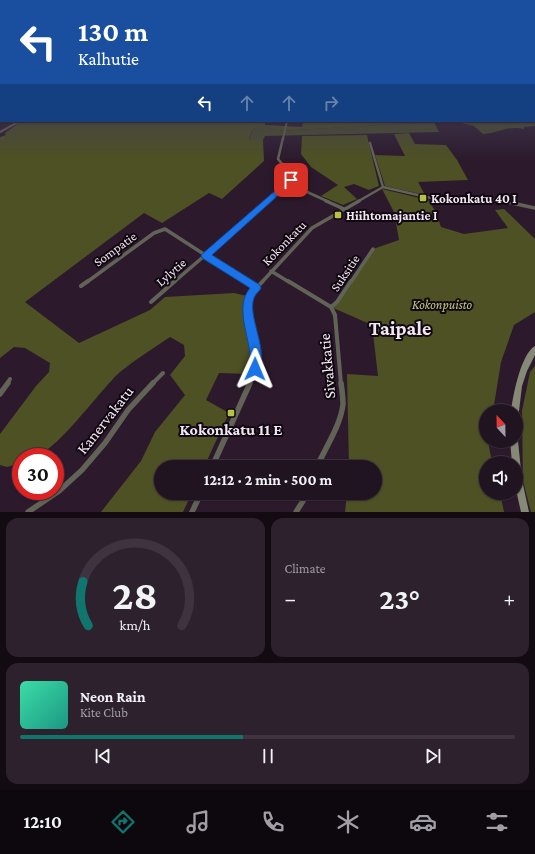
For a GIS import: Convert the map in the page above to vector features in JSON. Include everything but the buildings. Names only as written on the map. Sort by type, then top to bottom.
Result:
[{"type":"street","points":[[0,132],[18,122]]},
{"type":"street","points":[[287,122],[278,157],[305,191],[344,209]]},
{"type":"street","points":[[370,142],[383,187],[444,201],[488,199],[535,208]]},
{"type":"street","name":"Lylytie","points":[[151,302],[294,178]]},
{"type":"street","name":"Kokonkatu","points":[[215,460],[243,400],[255,369],[256,359],[248,309],[249,296],[312,228],[383,187]]},
{"type":"street","name":"Sompatie","points":[[81,286],[154,233],[162,230],[167,230],[205,255]]},
{"type":"street","name":"Suksitie","points":[[331,307],[338,302],[373,248]]},
{"type":"street","points":[[205,255],[256,288]]},
{"type":"street","points":[[272,271],[331,307]]},
{"type":"street","name":"Sivakkatie","points":[[320,460],[324,448],[339,423],[343,404],[335,315],[331,307]]},
{"type":"street","points":[[516,404],[518,389],[524,370],[535,349]]},
{"type":"street","name":"Kanervakatu","points":[[28,512],[59,491],[82,470],[105,443],[128,410],[163,373]]},
{"type":"street","points":[[0,394],[10,379]]},
{"type":"street","points":[[515,448],[518,480],[525,512]]},
{"type":"street","points":[[192,512],[198,500]]},
{"type":"street","points":[[296,512],[304,500]]},
{"type":"green space","points":[[22,122],[265,122],[265,125],[302,127],[303,122],[434,122],[277,131],[259,126],[253,130],[249,140],[263,140],[264,161],[222,199],[209,193],[162,223],[144,213],[25,302],[79,343],[150,310],[165,297],[234,293],[247,296],[246,316],[252,354],[251,364],[248,374],[219,373],[206,400],[229,413],[207,460],[154,460],[154,500],[189,500],[183,512],[101,512],[141,461],[155,432],[185,395],[170,375],[185,356],[184,345],[170,337],[120,372],[66,433],[49,448],[12,448],[12,466],[7,467],[0,465],[0,434],[36,386],[49,372],[50,363],[25,348],[14,347],[0,358],[0,137],[6,135],[5,133]]},
{"type":"green space","points":[[434,122],[439,132],[265,136],[263,140],[249,141],[253,130],[259,126],[277,131]]},
{"type":"green space","points":[[457,122],[534,122],[535,126],[524,127],[524,129],[513,128],[483,134],[474,126]]},
{"type":"green space","points":[[409,133],[415,144],[446,145],[457,160],[468,180],[418,182],[425,195],[385,186],[375,155],[405,156],[394,134]]},
{"type":"green space","points":[[367,135],[379,186],[369,190],[354,184],[344,187],[357,199],[343,205],[321,196],[338,185],[311,167],[301,154],[302,136]]},
{"type":"green space","name":"Kokonpuisto","points":[[382,189],[428,200],[436,212],[441,227],[464,234],[508,228],[495,210],[504,209],[535,239],[535,312],[514,325],[501,362],[494,404],[479,404],[479,448],[489,448],[491,456],[479,456],[479,500],[501,500],[504,512],[345,512],[346,500],[382,500],[382,460],[349,460],[347,374],[378,376],[372,325],[331,307],[373,249],[399,240],[394,212]]},
{"type":"green space","points":[[535,366],[535,512],[531,512],[523,481],[523,406],[530,372]]},
{"type":"place","name":"Kokonkatu 40 I","points":[[423,198]]},
{"type":"place","name":"Hiihtomajantie I","points":[[338,215]]},
{"type":"place","name":"Kokonkatu 11 E","points":[[231,413]]},
{"type":"district","name":"Taipale","points":[[400,328]]},
{"type":"route","points":[[255,369],[255,346],[248,309],[249,296],[256,288],[205,255],[291,180]]}]
